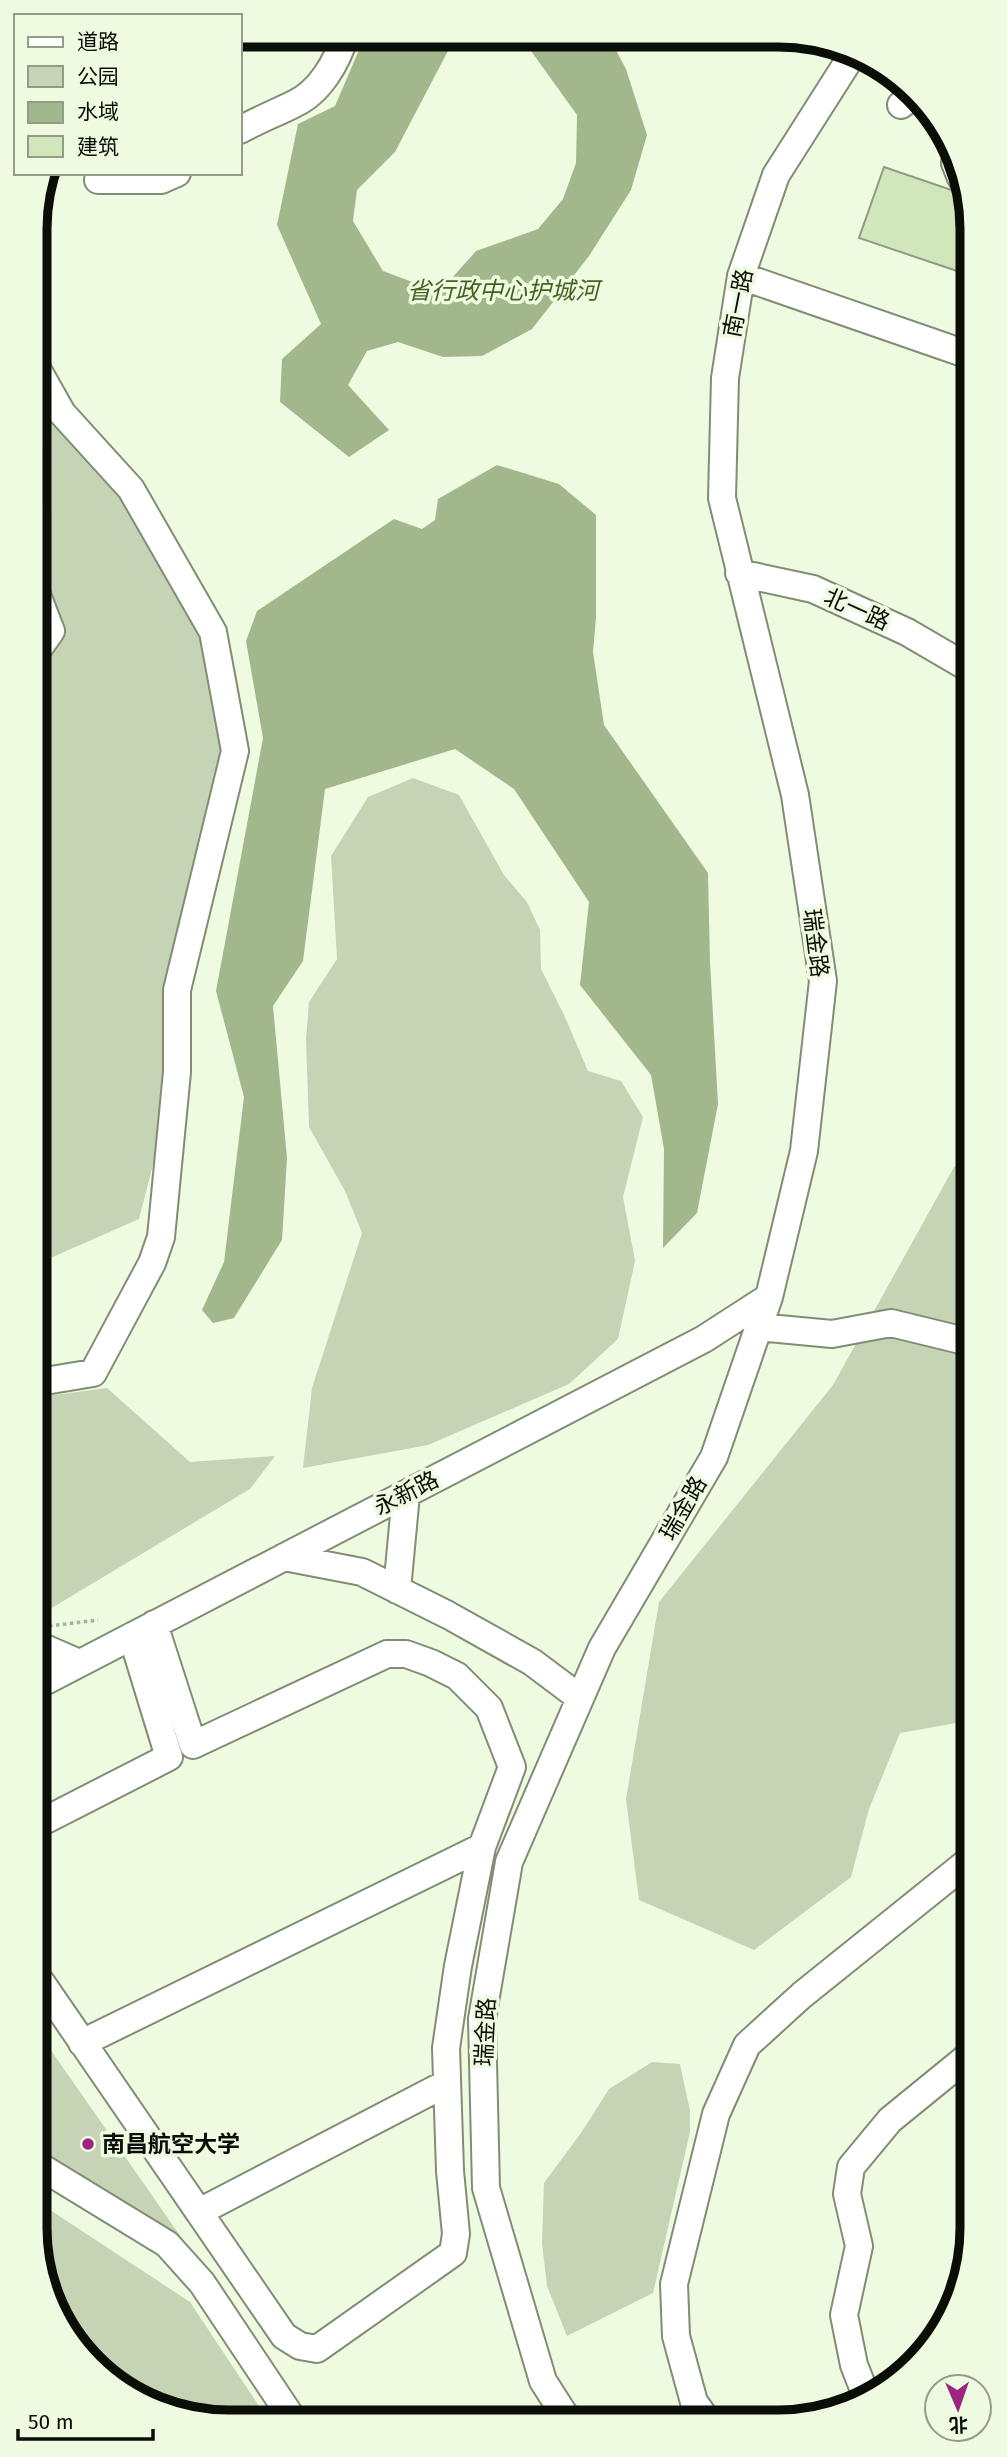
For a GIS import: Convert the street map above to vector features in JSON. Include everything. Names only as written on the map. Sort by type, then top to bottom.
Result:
[{"type":"street","points":[[242,129],[260,118],[297,104],[317,88],[339,48]]},
{"type":"street","name":"南一路","points":[[739,573],[722,498],[725,378],[741,276],[776,175],[848,62]]},
{"type":"street","points":[[98,180],[161,180],[172,175]]},
{"type":"street","points":[[741,276],[960,352]]},
{"type":"street","points":[[47,1381],[93,1373],[152,1263],[161,1237],[177,1072],[177,990],[235,751],[213,632],[131,489],[62,413],[48,388]]},
{"type":"street","name":"北一路","points":[[739,573],[813,589],[906,632],[960,663]]},
{"type":"street","name":"瑞金路","points":[[562,2410],[543,2381],[486,2188],[482,2019],[509,1862],[602,1648],[713,1457],[769,1297],[804,1151],[822,981],[794,795],[739,573]]},
{"type":"street","name":"永新路","points":[[47,1680],[704,1339],[769,1297]]},
{"type":"street","points":[[758,1327],[832,1334],[891,1324],[959,1340]]},
{"type":"street","points":[[397,1590],[406,1494]]},
{"type":"street","points":[[284,1557],[362,1572],[532,1662],[580,1698]]},
{"type":"street","points":[[143,1630],[193,1745]]},
{"type":"street","points":[[143,1630],[169,1757]]},
{"type":"street","points":[[47,1649],[79,1664]]},
{"type":"street","points":[[47,1819],[193,1745],[387,1654],[406,1654],[457,1676],[489,1708],[512,1767],[482,1847],[458,1966],[448,2034],[450,2171],[456,2234],[453,2253],[317,2349],[300,2346],[284,2336],[47,1991]]},
{"type":"street","points":[[82,2043],[482,1847]]},
{"type":"street","points":[[700,2410],[694,2402],[676,2336],[674,2284],[716,2115],[747,2045],[802,1995],[959,1869]]},
{"type":"street","points":[[863,2388],[854,2365],[844,2315],[859,2246],[847,2194],[852,2167],[890,2120],[959,2064]]},
{"type":"street","points":[[199,2212],[447,2083]]},
{"type":"street","points":[[47,2171],[167,2244],[202,2283],[287,2410]]},
{"type":"path","points":[[47,1626],[98,1619]]},
{"type":"green space","points":[[48,404],[124,491],[210,635],[230,757],[159,1141],[139,1219],[47,1259]]},
{"type":"green space","points":[[413,778],[459,795],[504,875],[527,902],[540,930],[541,969],[588,1071],[621,1081],[643,1117],[623,1197],[635,1261],[618,1339],[569,1384],[428,1445],[303,1468],[312,1388],[362,1233],[345,1191],[309,1127],[306,1039],[309,1002],[337,959],[331,856],[368,797]]},
{"type":"green space","points":[[960,1163],[959,1722],[900,1733],[869,1809],[851,1877],[754,1950],[639,1900],[626,1799],[659,1602],[833,1385],[954,1167]]},
{"type":"green space","points":[[107,1388],[190,1462],[275,1456],[250,1489],[47,1611],[47,1396]]},
{"type":"green space","points":[[47,2045],[301,2410],[290,2410],[159,2223],[47,2158]]},
{"type":"green space","points":[[652,2062],[680,2064],[690,2111],[690,2132],[653,2293],[567,2336],[547,2286],[542,2243],[544,2183],[609,2089]]},
{"type":"green space","points":[[47,2208],[190,2302],[262,2410],[218,2409],[171,2400],[138,2385],[101,2356],[85,2338],[61,2297],[49,2251]]},
{"type":"water","name":"省行政中心护城河","points":[[528,47],[614,47],[626,69],[647,135],[631,190],[589,256],[532,329],[482,356],[443,357],[398,342],[367,351],[348,385],[389,430],[349,457],[280,402],[282,359],[321,324],[277,225],[298,124],[335,106],[360,48],[449,48],[395,152],[357,190],[353,221],[383,271],[426,287],[451,279],[476,251],[538,229],[563,199],[576,163],[577,115]]},
{"type":"water","points":[[497,465],[559,484],[596,515],[596,618],[593,652],[604,725],[708,873],[718,1104],[697,1213],[663,1248],[664,1149],[651,1075],[580,985],[589,902],[514,789],[455,749],[325,789],[303,961],[273,1006],[287,1158],[282,1240],[234,1318],[213,1323],[202,1310],[224,1262],[244,1097],[216,991],[263,738],[246,641],[257,611],[394,519],[422,529],[435,520],[438,499]]},
{"type":"building","points":[[884,167],[955,191],[960,230],[960,272],[859,238]]},
{"type":"place","name":"南昌航空大学","points":[[88,2144]]}]
